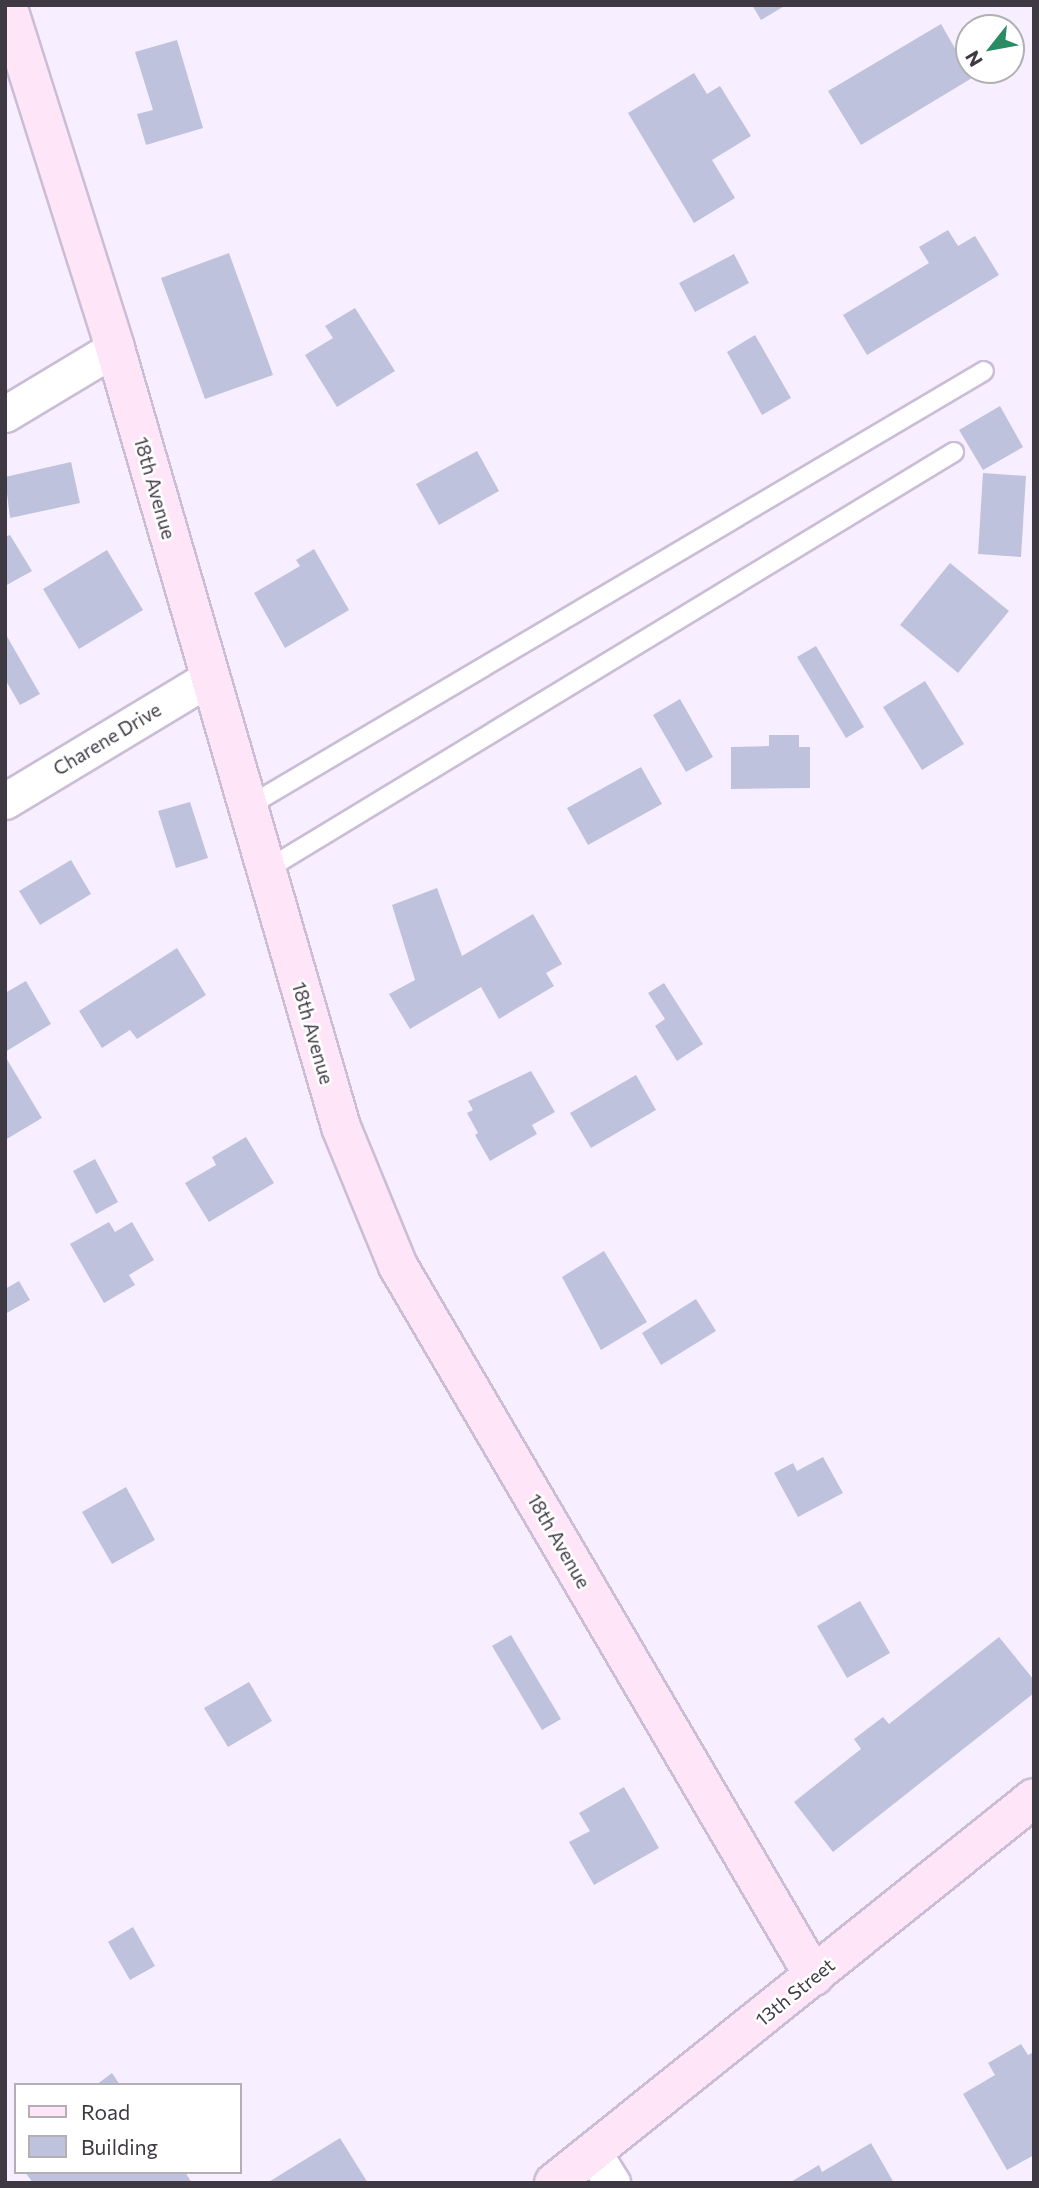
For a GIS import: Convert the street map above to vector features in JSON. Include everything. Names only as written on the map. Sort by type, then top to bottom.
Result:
[{"type":"street","name":"18th Avenue","points":[[7,5],[116,348],[209,678],[341,1127],[398,1266],[814,1976]]},
{"type":"street","points":[[5,414],[116,348]]},
{"type":"street","name":"Charene Drive","points":[[5,801],[209,678]]},
{"type":"street","name":"13th Street","points":[[554,2183],[602,2167],[814,1976],[1034,1798]]},
{"type":"lane","points":[[247,807],[984,371]]},
{"type":"lane","points":[[266,870],[954,452]]},
{"type":"building","points":[[752,5],[786,5],[761,20]]},
{"type":"building","points":[[941,24],[955,48],[955,84],[962,84],[861,145],[828,91]]},
{"type":"building","points":[[177,40],[203,128],[146,145],[137,114],[153,110],[135,52]]},
{"type":"building","points":[[694,73],[707,94],[720,86],[751,136],[712,160],[735,198],[694,223],[628,113]]},
{"type":"building","points":[[948,230],[958,246],[975,236],[999,275],[867,355],[843,315],[929,263],[919,247]]},
{"type":"building","points":[[229,253],[273,375],[205,399],[161,278]]},
{"type":"building","points":[[734,254],[749,283],[695,312],[679,283]]},
{"type":"building","points":[[355,308],[395,371],[337,407],[305,355],[333,338],[325,326]]},
{"type":"building","points":[[755,335],[791,398],[762,415],[727,352]]},
{"type":"building","points":[[1000,406],[1023,447],[983,470],[959,430]]},
{"type":"building","points":[[477,451],[499,491],[439,525],[416,484]]},
{"type":"building","points":[[71,462],[80,503],[10,518],[5,477]]},
{"type":"building","points":[[983,473],[1026,476],[1021,557],[978,554]]},
{"type":"building","points":[[10,535],[32,571],[5,586],[5,537]]},
{"type":"building","points":[[314,549],[349,610],[285,648],[254,593],[300,566],[296,560]]},
{"type":"building","points":[[107,550],[143,610],[79,649],[43,589]]},
{"type":"building","points":[[950,563],[1009,611],[958,673],[900,625]]},
{"type":"building","points":[[5,633],[40,694],[20,705],[5,679]]},
{"type":"building","points":[[816,646],[864,727],[846,738],[797,657]]},
{"type":"building","points":[[925,681],[964,744],[922,770],[883,707]]},
{"type":"building","points":[[680,699],[713,757],[686,772],[653,715]]},
{"type":"building","points":[[769,735],[799,735],[799,747],[810,747],[810,788],[731,789],[731,747],[769,746]]},
{"type":"building","points":[[641,767],[662,804],[588,845],[567,808]]},
{"type":"building","points":[[190,802],[208,858],[176,868],[158,811]]},
{"type":"building","points":[[71,860],[91,894],[40,925],[19,891]]},
{"type":"building","points":[[437,888],[462,956],[533,914],[562,964],[546,973],[554,986],[499,1019],[481,987],[410,1029],[389,994],[415,980],[392,905]]},
{"type":"building","points":[[177,948],[206,995],[137,1039],[130,1030],[102,1048],[79,1011]]},
{"type":"building","points":[[26,981],[51,1024],[5,1052],[5,993]]},
{"type":"building","points":[[664,983],[703,1044],[677,1061],[655,1026],[665,1019],[648,993]]},
{"type":"building","points":[[5,1056],[42,1118],[5,1140]]},
{"type":"building","points":[[531,1071],[555,1112],[532,1125],[537,1134],[490,1161],[475,1135],[478,1133],[467,1113],[473,1110],[468,1101]]},
{"type":"building","points":[[636,1075],[656,1110],[591,1148],[570,1113]]},
{"type":"building","points":[[246,1137],[274,1183],[209,1222],[185,1183],[216,1165],[212,1157]]},
{"type":"building","points":[[95,1159],[118,1202],[96,1214],[73,1171]]},
{"type":"building","points":[[109,1222],[115,1232],[132,1222],[154,1260],[129,1275],[135,1285],[104,1303],[70,1244]]},
{"type":"building","points":[[604,1251],[647,1322],[601,1350],[562,1277]]},
{"type":"building","points":[[19,1281],[30,1300],[5,1314],[5,1289]]},
{"type":"building","points":[[696,1299],[716,1331],[661,1365],[642,1333]]},
{"type":"building","points":[[823,1457],[843,1493],[798,1517],[774,1473],[793,1463],[797,1471]]},
{"type":"building","points":[[126,1487],[155,1540],[112,1564],[82,1512]]},
{"type":"building","points":[[860,1601],[890,1653],[847,1678],[817,1626]]},
{"type":"building","points":[[511,1635],[561,1719],[542,1730],[492,1646]]},
{"type":"building","points":[[999,1637],[1034,1680],[1034,1693],[833,1852],[794,1802],[861,1749],[854,1739],[883,1717],[889,1724]]},
{"type":"building","points":[[249,1682],[272,1721],[228,1747],[204,1708]]},
{"type":"building","points":[[624,1787],[659,1848],[594,1885],[569,1842],[590,1831],[579,1813]]},
{"type":"building","points":[[133,1927],[155,1966],[130,1980],[108,1942]]},
{"type":"building","points":[[1021,2044],[1028,2055],[1034,2052],[1034,2155],[1007,2170],[963,2094],[995,2075],[988,2063]]},
{"type":"building","points":[[112,2073],[119,2083],[99,2083]]},
{"type":"building","points":[[340,2138],[368,2183],[267,2183]]},
{"type":"building","points":[[871,2143],[894,2183],[789,2183],[819,2165],[822,2172]]},
{"type":"building","points":[[26,2174],[186,2174],[192,2183],[33,2183]]}]
